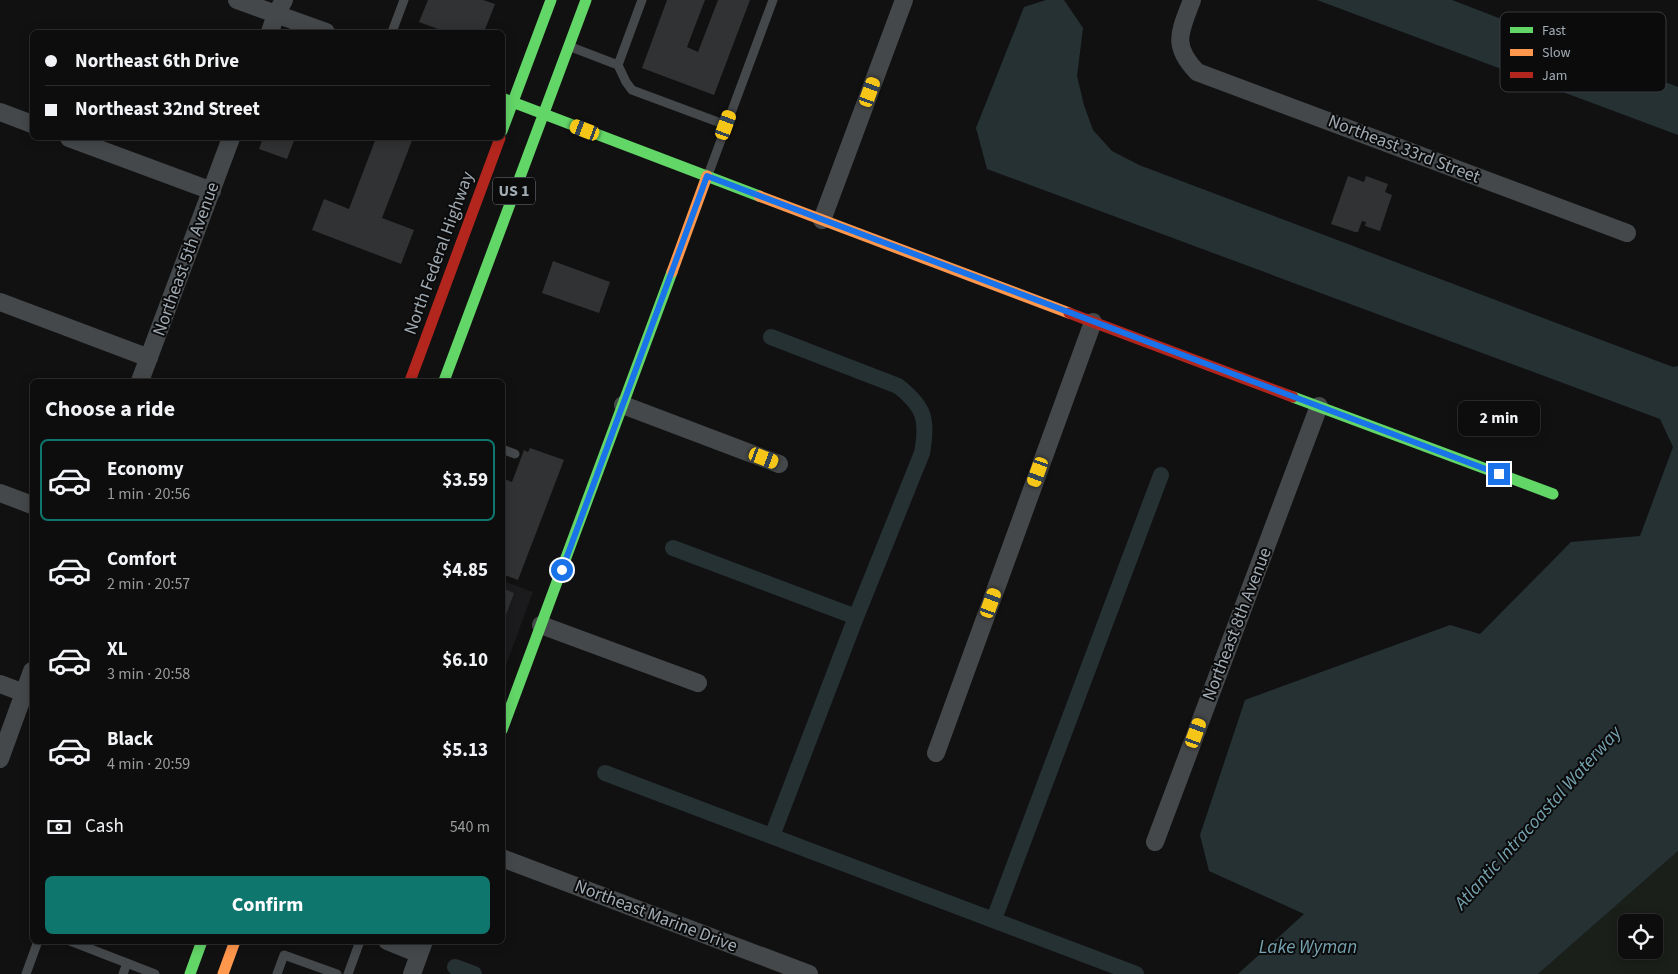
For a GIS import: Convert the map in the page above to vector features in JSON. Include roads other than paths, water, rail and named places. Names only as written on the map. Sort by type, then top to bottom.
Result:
[{"type":"street","points":[[237,0],[280,7],[322,30]]},
{"type":"street","points":[[505,116],[508,100],[551,0]]},
{"type":"street","name":"US 1","points":[[445,379],[586,0]]},
{"type":"street","points":[[822,220],[904,0]]},
{"type":"street","name":"Northeast 33rd Street","points":[[1192,0],[1182,26],[1180,44],[1185,59],[1197,72],[1627,233]]},
{"type":"street","points":[[271,30],[280,7]]},
{"type":"street","points":[[508,100],[822,220],[1553,494]]},
{"type":"street","points":[[0,112],[30,123]]},
{"type":"street","points":[[74,140],[212,191]]},
{"type":"street","name":"Northeast 5th Avenue","points":[[141,379],[230,140]]},
{"type":"street","name":"North Federal Highway","points":[[411,379],[499,140]]},
{"type":"street","points":[[505,722],[707,176]]},
{"type":"street","points":[[0,302],[149,358]]},
{"type":"street","points":[[936,753],[1093,322]]},
{"type":"street","points":[[623,406],[779,464]]},
{"type":"street","name":"Northeast 8th Avenue","points":[[1155,842],[1319,406]]},
{"type":"street","points":[[0,493],[30,504]]},
{"type":"street","points":[[541,625],[698,683]]},
{"type":"street","points":[[0,758],[30,676]]},
{"type":"street","points":[[0,684],[24,693]]},
{"type":"street","name":"Northeast Marine Drive","points":[[505,859],[809,974]]},
{"type":"street","points":[[190,974],[201,944]]},
{"type":"street","points":[[223,974],[234,944]]},
{"type":"street","points":[[404,944],[422,947],[412,974]]},
{"type":"lane","points":[[393,30],[404,0]]},
{"type":"lane","points":[[618,65],[642,0]]},
{"type":"lane","points":[[707,176],[773,0]]},
{"type":"lane","points":[[568,46],[618,65],[632,90],[726,125]]},
{"type":"lane","points":[[505,450],[515,454]]},
{"type":"lane","points":[[26,974],[37,944]]},
{"type":"lane","points":[[78,944],[154,974]]},
{"type":"lane","points":[[348,974],[359,944]]},
{"type":"lane","points":[[277,974],[284,954],[337,974]]},
{"type":"lane","points":[[124,974],[127,963]]},
{"type":"water","points":[[1046,0],[1064,0],[1083,28],[1077,76],[1084,105],[1093,130],[1112,151],[1139,165],[1673,367],[1678,366],[1678,851],[1538,974],[1238,974],[1304,914],[1209,871],[1200,835],[1245,700],[1450,625],[1480,634],[1571,542],[1640,536],[1673,447],[1660,419],[987,169],[976,128],[1024,7]]},
{"type":"water","points":[[1317,0],[1452,0],[1500,18],[1500,68]]},
{"type":"water","points":[[1666,82],[1678,87],[1678,135],[1563,92],[1666,92]]},
{"type":"waterway","points":[[771,337],[898,386],[919,408],[925,432],[922,453],[856,617],[772,836]]},
{"type":"waterway","points":[[994,919],[1161,475]]},
{"type":"waterway","points":[[673,548],[856,617]]},
{"type":"waterway","points":[[605,773],[1136,974]]},
{"type":"waterway","points":[[455,967],[474,974]]},
{"type":"water label","name":"Atlantic Intracoastal Waterway","points":[[1538,818]]},
{"type":"water label","name":"Lake Wyman","points":[[1308,947]]}]
